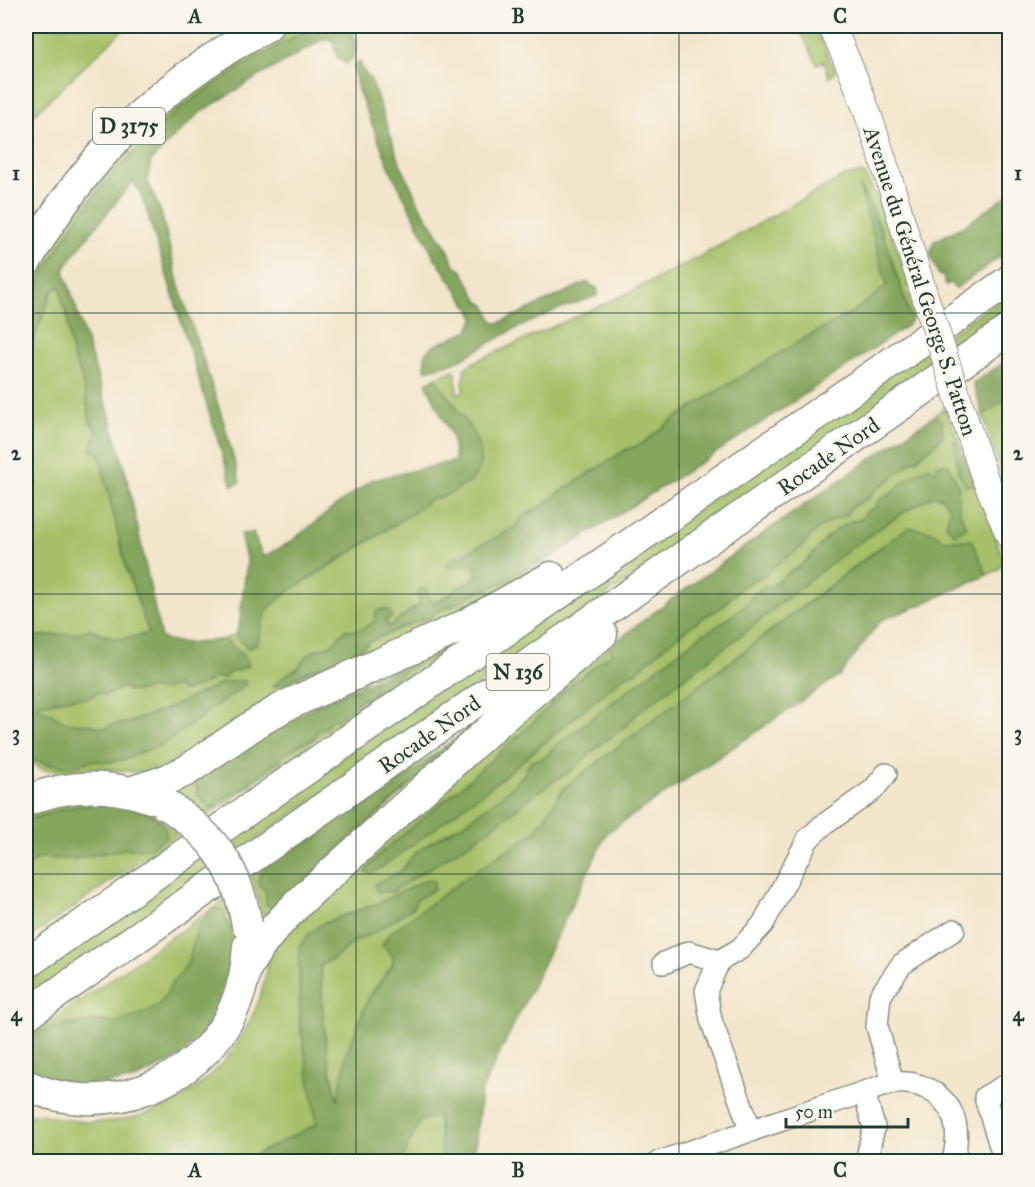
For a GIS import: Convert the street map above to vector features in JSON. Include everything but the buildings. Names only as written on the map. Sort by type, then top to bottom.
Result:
[{"type":"highway","name":"D 3175","points":[[26,261],[40,236],[76,186],[127,129],[185,78],[267,26]]},
{"type":"highway","name":"Rocade Nord","points":[[26,964],[1010,280]]},
{"type":"highway","name":"Rocade Nord","points":[[26,1015],[1010,329]]},
{"type":"highway","points":[[33,1093],[92,1100],[114,1098],[156,1085],[176,1075],[194,1062],[223,1028],[234,1009],[247,967],[256,950],[280,921],[499,722],[621,618],[984,347]]},
{"type":"highway","points":[[133,791],[186,771],[285,706],[463,626],[512,600],[884,368]]},
{"type":"highway","points":[[26,775],[43,785],[64,789]]},
{"type":"highway","points":[[26,801],[42,794],[64,789],[87,786],[110,787],[150,797],[185,817],[201,831],[222,856],[237,884],[248,925],[247,967]]},
{"type":"main road","name":"Avenue du Général George S. Patton","points":[[831,26],[846,57],[864,106],[967,426],[984,476],[1010,537]]},
{"type":"street","points":[[751,1131],[711,1020],[706,991],[719,961],[740,949],[763,924],[808,839],[822,826],[873,790],[886,774]]},
{"type":"street","points":[[893,1083],[877,1026],[880,996],[902,964],[954,930]]},
{"type":"street","points":[[664,963],[689,952],[719,961]]},
{"type":"street","points":[[659,1161],[864,1092],[893,1083],[906,1082],[935,1092],[952,1114],[956,1126],[957,1142],[953,1161]]},
{"type":"street","points":[[1005,1161],[985,1097],[1010,1083]]},
{"type":"street","points":[[864,1092],[874,1127],[866,1161]]},
{"type":"green space","points":[[26,26],[127,26],[26,122]]},
{"type":"green space","points":[[296,26],[314,26],[235,70],[151,132],[102,186],[73,225],[40,279],[26,313],[27,289],[38,268],[89,194],[129,148],[173,106],[221,70]]},
{"type":"green space","points":[[314,26],[352,26],[356,51],[352,59],[347,64],[338,59],[332,40],[324,39],[254,79],[201,112],[171,140],[151,161],[147,180],[161,212],[179,286],[223,420],[240,482],[232,486],[147,212],[133,181],[74,254],[64,270],[127,478],[161,638],[185,643],[224,639],[247,659],[247,666],[231,671],[224,678],[213,678],[203,685],[186,691],[179,689],[177,685],[164,690],[150,688],[139,691],[122,687],[105,695],[97,692],[89,698],[39,703],[36,707],[66,722],[104,728],[128,723],[171,707],[222,683],[245,681],[246,684],[164,744],[127,759],[109,762],[90,761],[64,767],[33,760],[26,755],[26,637],[73,634],[91,629],[113,638],[149,633],[126,567],[99,454],[91,451],[98,433],[90,421],[81,376],[73,357],[67,313],[62,304],[59,286],[52,291],[26,358],[26,313],[40,279],[73,225],[102,186],[151,132],[235,70]]},
{"type":"green space","points":[[807,26],[814,26],[835,70],[834,74],[829,77],[824,61],[817,64],[800,30]]},
{"type":"green space","points":[[360,62],[364,72],[371,80],[400,163],[420,206],[449,251],[453,263],[463,272],[479,302],[486,305],[493,322],[499,323],[587,282],[598,289],[597,296],[556,310],[513,330],[461,359],[425,370],[425,353],[431,347],[469,330],[475,317],[435,258],[391,171],[358,90],[354,69],[355,63]]},
{"type":"green space","points":[[865,174],[884,213],[910,287],[907,288],[916,316],[911,320],[884,236],[861,189],[887,285],[873,297],[848,315],[674,419],[640,445],[627,450],[560,492],[523,517],[514,528],[450,561],[452,568],[463,564],[475,564],[477,570],[472,580],[456,589],[452,594],[435,603],[428,598],[388,627],[386,621],[392,617],[376,612],[374,622],[353,631],[345,630],[332,645],[315,650],[303,660],[298,668],[283,677],[298,676],[326,665],[362,648],[371,641],[431,617],[436,612],[449,608],[469,596],[513,578],[516,585],[276,699],[163,768],[150,773],[94,768],[67,771],[46,770],[38,768],[28,759],[50,765],[75,766],[90,761],[109,762],[127,759],[198,720],[206,712],[222,683],[171,707],[128,723],[104,728],[66,722],[36,707],[39,703],[57,702],[66,698],[88,698],[97,691],[116,691],[122,687],[129,691],[177,684],[186,691],[203,685],[213,678],[224,678],[231,671],[247,666],[247,659],[224,639],[235,635],[248,649],[257,643],[268,609],[283,595],[413,513],[429,500],[447,495],[480,449],[472,430],[435,378],[454,370],[457,393],[463,392],[464,369],[472,363],[626,294],[701,256],[844,176]]},
{"type":"green space","points":[[859,185],[888,248],[911,320],[907,326],[714,454],[548,559],[513,578],[436,612],[431,617],[371,641],[362,648],[305,672],[287,683],[272,687],[298,668],[303,660],[315,650],[332,645],[346,630],[354,631],[374,622],[376,612],[380,609],[388,610],[392,617],[386,621],[389,627],[420,604],[417,592],[422,588],[426,589],[428,598],[435,603],[451,594],[472,580],[477,570],[475,564],[463,564],[452,568],[447,565],[450,561],[514,528],[523,517],[560,492],[627,449],[640,445],[674,419],[719,390],[848,315],[873,297],[887,285]]},
{"type":"green space","points":[[1009,194],[1009,250],[955,289],[951,283],[946,285],[942,275],[939,276],[930,254],[934,241],[962,227]]},
{"type":"green space","points":[[59,286],[62,304],[67,313],[73,357],[81,376],[90,421],[98,433],[93,442],[99,454],[126,567],[149,633],[126,638],[106,636],[91,629],[73,634],[26,637],[26,358],[52,291]]},
{"type":"green space","points":[[1009,293],[1009,314],[26,1000],[26,979]]},
{"type":"green space","points":[[1009,359],[1009,397],[983,415],[973,383]]},
{"type":"green space","points":[[435,378],[472,430],[480,449],[480,467],[471,482],[447,495],[429,500],[413,513],[283,595],[268,609],[261,626],[258,643],[248,649],[235,635],[239,627],[247,561],[241,534],[253,533],[263,557],[289,543],[372,480],[455,461],[452,437],[426,383]]},
{"type":"green space","points":[[1009,397],[1009,498],[983,415]]},
{"type":"green space","points":[[945,408],[958,439],[954,442],[958,472],[975,483],[1004,561],[998,570],[987,575],[971,541],[944,540],[933,532],[883,545],[564,788],[535,832],[477,870],[390,933],[382,945],[393,956],[393,964],[369,997],[346,1055],[338,1102],[322,1018],[321,965],[355,941],[373,933],[434,889],[400,893],[332,920],[299,946],[300,1023],[317,1125],[243,1161],[26,1162],[26,1117],[30,1115],[41,1114],[88,1122],[127,1119],[154,1111],[178,1100],[200,1085],[220,1066],[236,1045],[250,1020],[261,994],[269,956],[275,945],[424,804],[610,646],[612,653],[565,689],[538,718],[463,785],[382,852],[366,872],[371,873],[395,858],[497,782],[622,678],[636,672],[667,644],[702,618],[721,608],[740,588],[765,575],[799,549],[819,528],[843,517],[853,506],[870,497],[877,488],[912,461],[918,459],[934,445],[942,421],[934,416]],"holes":[[[935,473],[958,485],[959,511],[967,527],[941,497],[932,496],[904,512],[854,546],[744,633],[641,710],[622,729],[572,770],[377,892],[376,884],[402,871],[414,854],[465,823],[504,794],[524,774],[532,761],[545,757],[559,743],[703,634],[714,629],[746,605],[761,588],[771,586],[799,567],[823,545],[827,537],[852,521],[860,520],[867,511],[876,507],[884,496],[890,495],[903,482]]]},
{"type":"green space","points":[[934,416],[942,420],[943,435],[918,459],[912,461],[877,488],[870,497],[853,506],[843,517],[819,528],[799,549],[765,575],[740,588],[721,608],[702,618],[667,644],[636,672],[622,678],[497,782],[395,858],[371,874],[366,872],[382,852],[463,785],[538,718],[565,689],[612,653],[610,646],[770,528]]},
{"type":"green space","points":[[958,439],[975,483],[971,485],[966,486],[958,470],[954,442]]},
{"type":"green space","points":[[938,464],[948,464],[958,485],[959,511],[967,527],[955,534],[946,525],[950,508],[941,497],[932,496],[904,512],[799,588],[744,633],[641,710],[622,729],[572,770],[546,786],[481,836],[392,892],[377,892],[375,884],[401,871],[414,854],[465,823],[504,794],[524,774],[531,761],[545,757],[559,743],[703,634],[730,618],[760,589],[771,585],[799,567],[841,526],[860,520],[867,511],[876,507],[884,496],[890,495],[903,482],[929,466],[935,472]]},
{"type":"green space","points":[[908,527],[933,532],[944,540],[971,540],[987,575],[881,620],[840,675],[607,833],[481,1092],[474,1161],[440,1161],[442,1153],[438,1117],[420,1120],[402,1161],[243,1161],[317,1124],[300,1023],[299,946],[310,933],[320,925],[376,904],[427,879],[434,881],[434,889],[416,900],[413,908],[373,933],[355,941],[321,965],[327,1050],[338,1100],[346,1055],[369,997],[393,964],[393,956],[382,945],[390,933],[477,870],[535,832],[564,788]]},
{"type":"green space","points":[[491,620],[495,621],[446,649],[208,815],[174,791],[175,786],[248,737],[297,709]],"holes":[[[408,661],[415,661],[412,666],[387,683],[386,688],[382,691],[374,689],[371,698],[362,699],[337,720],[330,720],[326,727],[318,730],[313,739],[285,754],[251,781],[247,787],[222,799],[213,808],[208,807],[198,795],[195,777],[278,721],[329,700],[367,679]]]},
{"type":"green space","points":[[415,661],[413,666],[387,683],[386,688],[382,691],[374,689],[371,698],[362,699],[337,720],[330,720],[326,727],[317,730],[313,739],[285,754],[247,786],[222,799],[213,808],[208,807],[198,795],[195,777],[261,732]]},
{"type":"green space","points":[[486,717],[267,916],[262,913],[251,875],[329,822],[366,802]],"holes":[[[443,753],[266,905],[266,867],[319,836],[343,817],[366,807],[384,791]]]},
{"type":"green space","points":[[456,743],[274,908],[266,905],[266,893],[259,884],[259,876],[266,867],[319,836],[343,817],[366,807],[384,791],[442,753],[448,745]]},
{"type":"green space","points":[[97,799],[143,807],[180,833],[26,940],[26,866],[39,858],[73,859],[124,849],[150,848],[118,803],[71,808],[26,821],[26,816],[45,807]]},
{"type":"green space","points":[[118,803],[155,817],[166,829],[167,836],[151,848],[124,849],[73,859],[39,858],[26,866],[26,821],[71,808]]},
{"type":"green space","points":[[226,899],[233,932],[225,919],[196,932],[189,961],[172,982],[158,1006],[137,1016],[113,1023],[102,1021],[72,1024],[44,1030],[26,1045],[26,1038]]},
{"type":"green space","points":[[213,909],[222,909],[225,912],[225,919],[232,932],[235,931],[235,945],[226,996],[210,1025],[180,1057],[134,1080],[80,1086],[34,1075],[27,1070],[26,1045],[44,1030],[72,1024],[102,1021],[113,1023],[137,1016],[158,1006],[172,982],[189,961],[196,932]]},
{"type":"green space","points":[[438,1117],[442,1153],[440,1161],[289,1162],[356,1129]]}]
